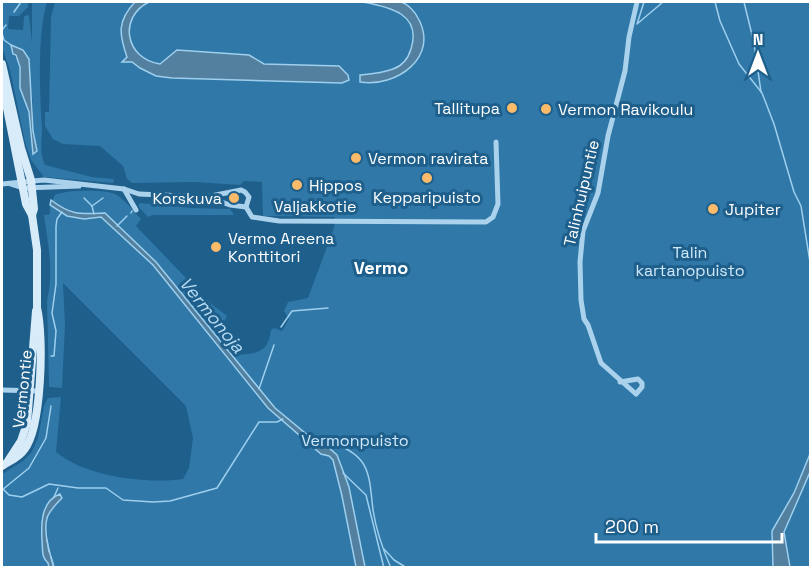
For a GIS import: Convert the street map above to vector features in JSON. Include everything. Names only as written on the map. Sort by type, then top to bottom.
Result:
[{"type":"main road","name":"Vermontie","points":[[2,64],[27,184]]},
{"type":"main road","name":"Vermontie","points":[[2,83],[34,209],[32,215],[36,235],[37,308],[34,318],[34,391],[25,433],[4,464]]},
{"type":"street","name":"Talinhuipuntie","points":[[620,382],[601,363],[584,319],[580,262],[583,231],[598,193],[605,148],[625,71],[629,37],[637,2]]},
{"type":"street","name":"Valjakkotie","points":[[5,183],[89,186],[124,189],[139,194],[206,197],[241,190],[249,197],[246,207],[252,218],[279,221],[486,222],[493,218],[498,204],[496,142]]},
{"type":"street","points":[[124,189],[136,210]]},
{"type":"street","name":"Valjakkotie","points":[[206,197],[230,205],[246,207]]},
{"type":"street","points":[[2,390],[34,391]]},
{"type":"green space","points":[[2,2],[28,2],[28,7],[19,16],[9,16],[8,29],[23,30],[24,16],[29,15],[32,43],[32,2],[47,2],[40,64],[43,160],[45,165],[92,177],[114,179],[113,183],[44,177],[31,160],[25,142],[10,70],[2,47]],"holes":[[[12,48],[27,56],[33,103],[33,131],[37,150],[33,153],[32,127],[19,78],[19,61],[12,53]]]},
{"type":"green space","points":[[55,2],[810,2],[810,567],[2,567],[2,474],[31,453],[38,438],[44,406],[48,398],[61,397],[56,452],[69,461],[100,473],[134,479],[183,479],[189,468],[193,438],[186,406],[63,283],[65,325],[62,388],[49,387],[47,301],[50,268],[44,215],[50,214],[50,205],[55,195],[67,192],[96,191],[112,193],[120,197],[141,219],[136,226],[209,302],[227,316],[217,334],[236,354],[253,353],[264,348],[271,330],[274,328],[282,331],[289,319],[284,311],[288,302],[308,298],[334,228],[335,217],[263,216],[262,182],[244,181],[240,185],[195,182],[132,183],[127,179],[123,166],[100,146],[63,144],[53,139],[45,126],[45,112],[49,112],[51,17]]},
{"type":"green space","points":[[140,203],[230,209],[233,215],[153,215],[148,217],[138,206]]},
{"type":"shaded area","points":[[397,1],[404,3],[418,18],[423,32],[423,45],[419,57],[400,75],[374,83],[360,82],[360,75],[385,71],[402,64],[411,49],[413,37],[408,20],[401,14],[363,2]]},
{"type":"shaded area","points":[[135,2],[149,2],[139,9],[130,27],[133,46],[148,61],[160,64],[177,50],[249,55],[264,64],[339,66],[348,75],[349,80],[342,83],[156,76],[132,62],[122,62],[127,57],[121,34],[122,22]]},
{"type":"shaded area","points":[[11,45],[23,50],[29,59],[33,131],[37,151],[33,154],[29,112],[20,88],[20,67]]},
{"type":"shaded area","points":[[51,200],[77,213],[105,213],[156,262],[275,408],[315,441],[328,447],[337,455],[349,487],[365,567],[356,567],[333,460],[321,454],[268,408],[153,265],[101,217],[84,219],[67,216],[50,205]]},
{"type":"shaded area","points":[[810,454],[810,472],[784,532],[790,567],[773,567],[772,531],[794,493]]},
{"type":"shaded area","points":[[60,494],[62,498],[49,513],[46,524],[54,567],[49,567],[43,553],[42,521],[49,502]]},
{"type":"waterway","points":[[14,12],[21,2]]},
{"type":"waterway","points":[[644,2],[637,24],[663,2]]},
{"type":"waterway","points":[[715,2],[720,21],[739,64],[762,93],[774,124],[794,192],[801,206],[810,262]]},
{"type":"waterway","points":[[744,2],[754,43],[761,92]]},
{"type":"waterway","points":[[2,30],[6,25]]},
{"type":"waterway","points":[[2,33],[4,40],[11,45]]},
{"type":"waterway","points":[[84,198],[92,206],[94,214]]},
{"type":"waterway","points":[[92,206],[103,198]]},
{"type":"waterway","points":[[51,356],[54,356],[56,331],[52,313],[56,284],[56,226],[57,219],[62,212]]},
{"type":"waterway","points":[[117,226],[127,216]]},
{"type":"waterway","points":[[281,327],[292,311],[328,308]]},
{"type":"waterway","points":[[259,389],[274,345]]},
{"type":"waterway","points":[[2,490],[29,468],[46,438],[51,406]]},
{"type":"waterway","points":[[3,489],[9,495],[22,497],[49,484],[78,488],[106,488],[123,500],[170,501],[217,488],[259,422],[277,422],[283,419]]},
{"type":"waterway","points":[[329,447],[334,444],[346,449],[362,461],[369,477],[376,525],[391,568]]},
{"type":"waterway","name":"Vermonoja","points":[[343,473],[366,495],[384,568]]},
{"type":"waterway","points":[[54,497],[58,488]]},
{"type":"waterway","points":[[47,540],[49,552]]},
{"type":"waterway","points":[[384,549],[394,560],[407,568]]},
{"type":"waterway","points":[[51,557],[54,568]]},
{"type":"place","name":"Tallitupa","points":[[512,108]]},
{"type":"place","name":"Vermon Ravikoulu","points":[[546,109]]},
{"type":"place","name":"Vermon ravirata","points":[[356,158]]},
{"type":"place","name":"Kepparipuisto","points":[[427,178]]},
{"type":"place","name":"Hippos","points":[[297,185]]},
{"type":"place","name":"Korskuva","points":[[234,198]]},
{"type":"place","name":"Jupiter","points":[[713,209]]},
{"type":"place","name":"Vermo Areena Konttitori","points":[[216,247]]},
{"type":"district","name":"Vermo","points":[[381,268]]},
{"type":"park label","name":"Talin kartanopuisto","points":[[690,261]]},
{"type":"park label","name":"Vermonpuisto","points":[[355,440]]}]
